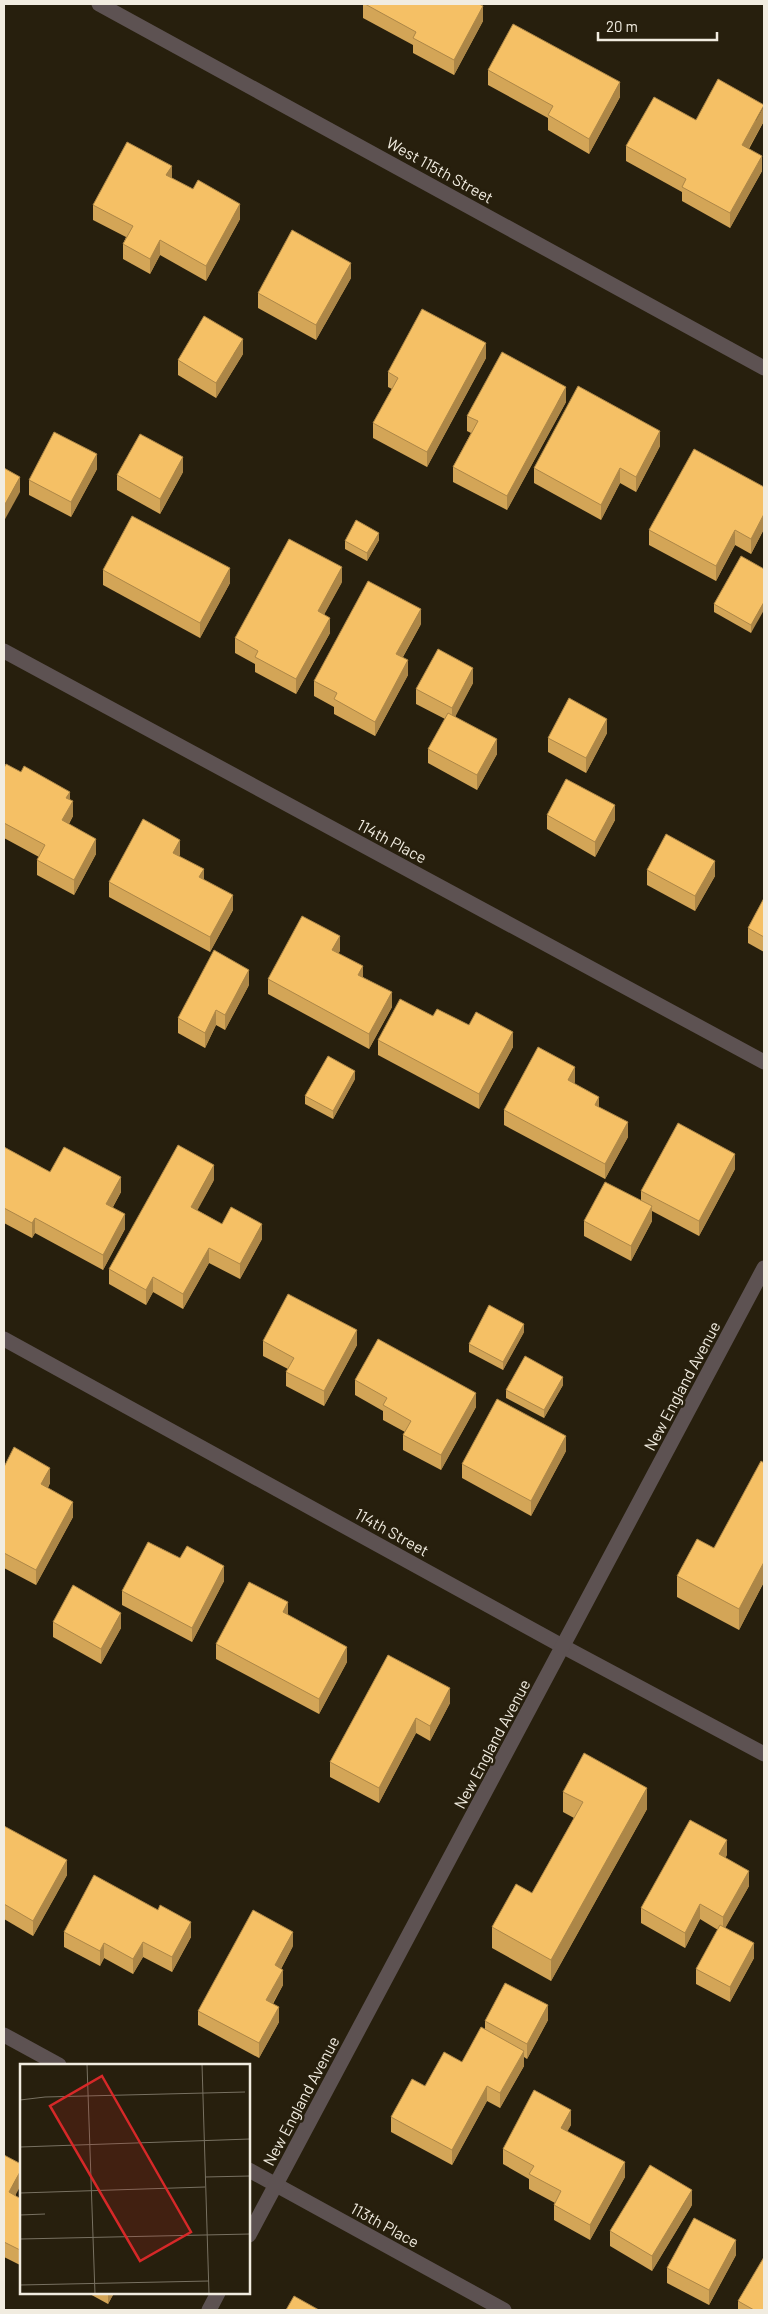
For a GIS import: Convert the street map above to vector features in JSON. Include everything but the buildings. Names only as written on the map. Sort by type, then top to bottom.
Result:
[{"type":"street","name":"West 115th Street","points":[[100,4],[764,368]]},
{"type":"street","name":"114th Place","points":[[4,651],[764,1062]]},
{"type":"street","name":"New England Avenue","points":[[250,2233],[564,1647],[764,1268]]},
{"type":"street","name":"114th Street","points":[[4,1338],[564,1647],[764,1754]]},
{"type":"street","points":[[4,2035],[56,2064]]},
{"type":"street","name":"113th Place","points":[[250,2171],[504,2310]]},
{"type":"street","points":[[209,2310],[217,2294]]}]
